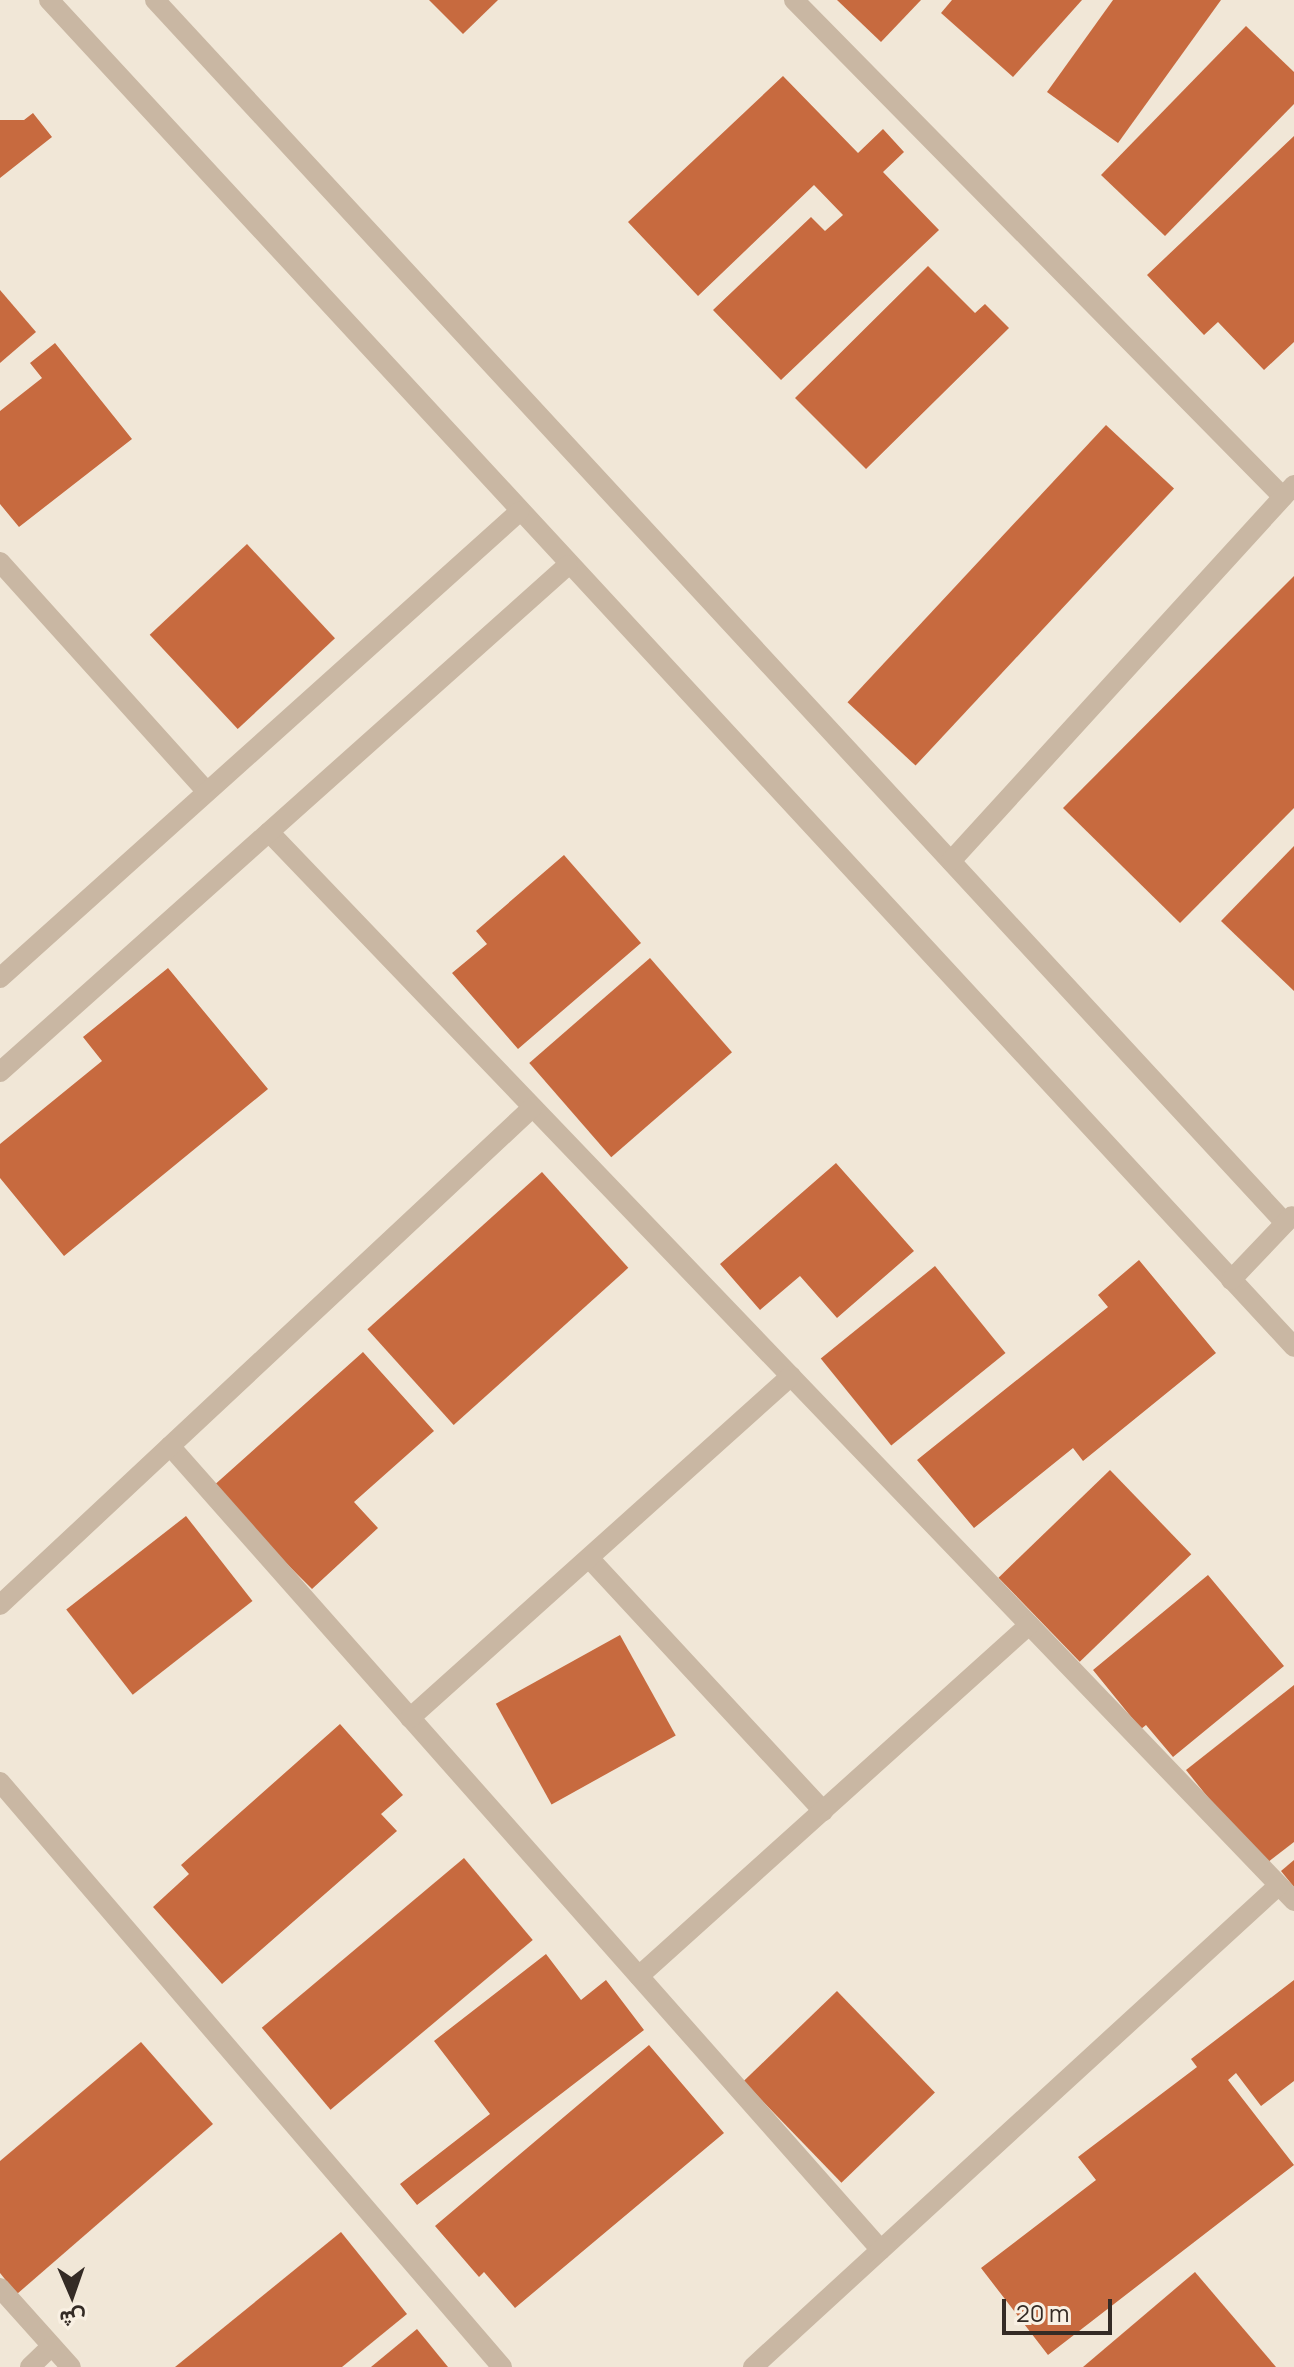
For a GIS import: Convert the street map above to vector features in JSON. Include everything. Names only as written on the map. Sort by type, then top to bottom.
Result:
[{"type":"street","points":[[49,0],[1294,1347]]},
{"type":"street","points":[[155,0],[951,861],[1290,1219],[1231,1280]]},
{"type":"street","points":[[794,0],[1289,491],[951,861]]},
{"type":"street","points":[[0,978],[519,512]]},
{"type":"street","points":[[0,562],[207,792]]},
{"type":"street","points":[[0,1072],[568,565]]},
{"type":"street","points":[[269,832],[1294,1901]]},
{"type":"street","points":[[0,1605],[533,1107]]},
{"type":"street","points":[[410,1718],[791,1376]]},
{"type":"street","points":[[170,1446],[881,2250]]},
{"type":"street","points":[[589,1558],[823,1811]]},
{"type":"street","points":[[639,1976],[1029,1625]]},
{"type":"street","points":[[3,1792],[502,2367]]},
{"type":"street","points":[[753,2367],[1279,1885]]},
{"type":"street","points":[[0,2288],[71,2367]]},
{"type":"street","points":[[30,2367],[52,2346]]},
{"type":"building","points":[[429,0],[498,0],[463,34]]},
{"type":"building","points":[[837,0],[921,0],[881,42]]},
{"type":"building","points":[[952,0],[1082,0],[1013,77],[941,13]]},
{"type":"building","points":[[1113,0],[1221,0],[1118,143],[1047,92]]},
{"type":"building","points":[[1246,26],[1294,72],[1294,104],[1165,236],[1101,175]]},
{"type":"building","points":[[783,76],[858,153],[883,129],[904,152],[883,172],[939,230],[781,380],[713,310],[811,217],[825,231],[843,215],[814,185],[698,296],[628,222]]},
{"type":"building","points":[[33,113],[52,137],[0,178],[0,120],[24,120]]},
{"type":"building","points":[[1294,136],[1294,342],[1264,370],[1218,322],[1204,335],[1147,275]]},
{"type":"building","points":[[928,266],[975,313],[985,304],[1009,328],[866,469],[795,398]]},
{"type":"building","points":[[0,290],[36,332],[0,363]]},
{"type":"building","points":[[55,343],[132,439],[19,527],[0,504],[0,411],[42,378],[30,363]]},
{"type":"building","points":[[1106,425],[1174,488],[916,766],[848,702]]},
{"type":"building","points":[[247,544],[335,638],[238,729],[150,635]]},
{"type":"building","points":[[1294,576],[1294,808],[1180,923],[1063,808]]},
{"type":"building","points":[[1294,846],[1294,991],[1221,921]]},
{"type":"building","points":[[564,855],[641,943],[518,1049],[452,973],[487,944],[476,931]]},
{"type":"building","points":[[650,958],[732,1052],[611,1157],[529,1063]]},
{"type":"building","points":[[168,968],[268,1089],[64,1256],[0,1178],[0,1144],[102,1061],[83,1037]]},
{"type":"building","points":[[836,1163],[914,1251],[837,1318],[800,1276],[760,1310],[720,1264]]},
{"type":"building","points":[[542,1172],[628,1268],[454,1425],[367,1329]]},
{"type":"building","points":[[1139,1260],[1216,1353],[1083,1461],[1073,1448],[974,1528],[917,1460],[1108,1307],[1098,1295]]},
{"type":"building","points":[[935,1266],[1005,1353],[891,1446],[821,1359]]},
{"type":"building","points":[[363,1352],[434,1431],[354,1502],[378,1528],[312,1589],[211,1488]]},
{"type":"building","points":[[1110,1470],[1191,1554],[1080,1662],[999,1578]]},
{"type":"building","points":[[186,1516],[252,1601],[133,1695],[66,1610]]},
{"type":"building","points":[[1208,1575],[1284,1666],[1173,1757],[1146,1725],[1141,1729],[1093,1670]]},
{"type":"building","points":[[620,1635],[676,1736],[552,1804],[496,1704]]},
{"type":"building","points":[[1294,1685],[1294,1842],[1263,1866],[1186,1770]]},
{"type":"building","points":[[340,1724],[403,1795],[381,1814],[397,1831],[222,1984],[153,1907],[189,1874],[181,1865]]},
{"type":"building","points":[[464,1858],[533,1940],[331,2110],[262,2028]]},
{"type":"building","points":[[1294,1860],[1294,1887],[1281,1871]]},
{"type":"building","points":[[546,1954],[581,2000],[606,1980],[644,2030],[417,2205],[400,2184],[490,2114],[434,2041]]},
{"type":"building","points":[[1294,1980],[1294,2081],[1261,2106],[1236,2073],[1228,2080],[1294,2165],[1048,2355],[981,2268],[1096,2180],[1078,2157],[1197,2067],[1191,2059]]},
{"type":"building","points":[[837,1991],[935,2092],[841,2183],[743,2081]]},
{"type":"building","points":[[141,2042],[213,2124],[17,2294],[0,2273],[0,2161]]},
{"type":"building","points":[[649,2045],[724,2133],[515,2308],[484,2272],[479,2277],[435,2226]]},
{"type":"building","points":[[341,2232],[407,2314],[342,2367],[175,2367]]},
{"type":"building","points":[[1195,2272],[1276,2367],[1083,2367]]},
{"type":"building","points":[[417,2329],[448,2367],[371,2367]]}]
